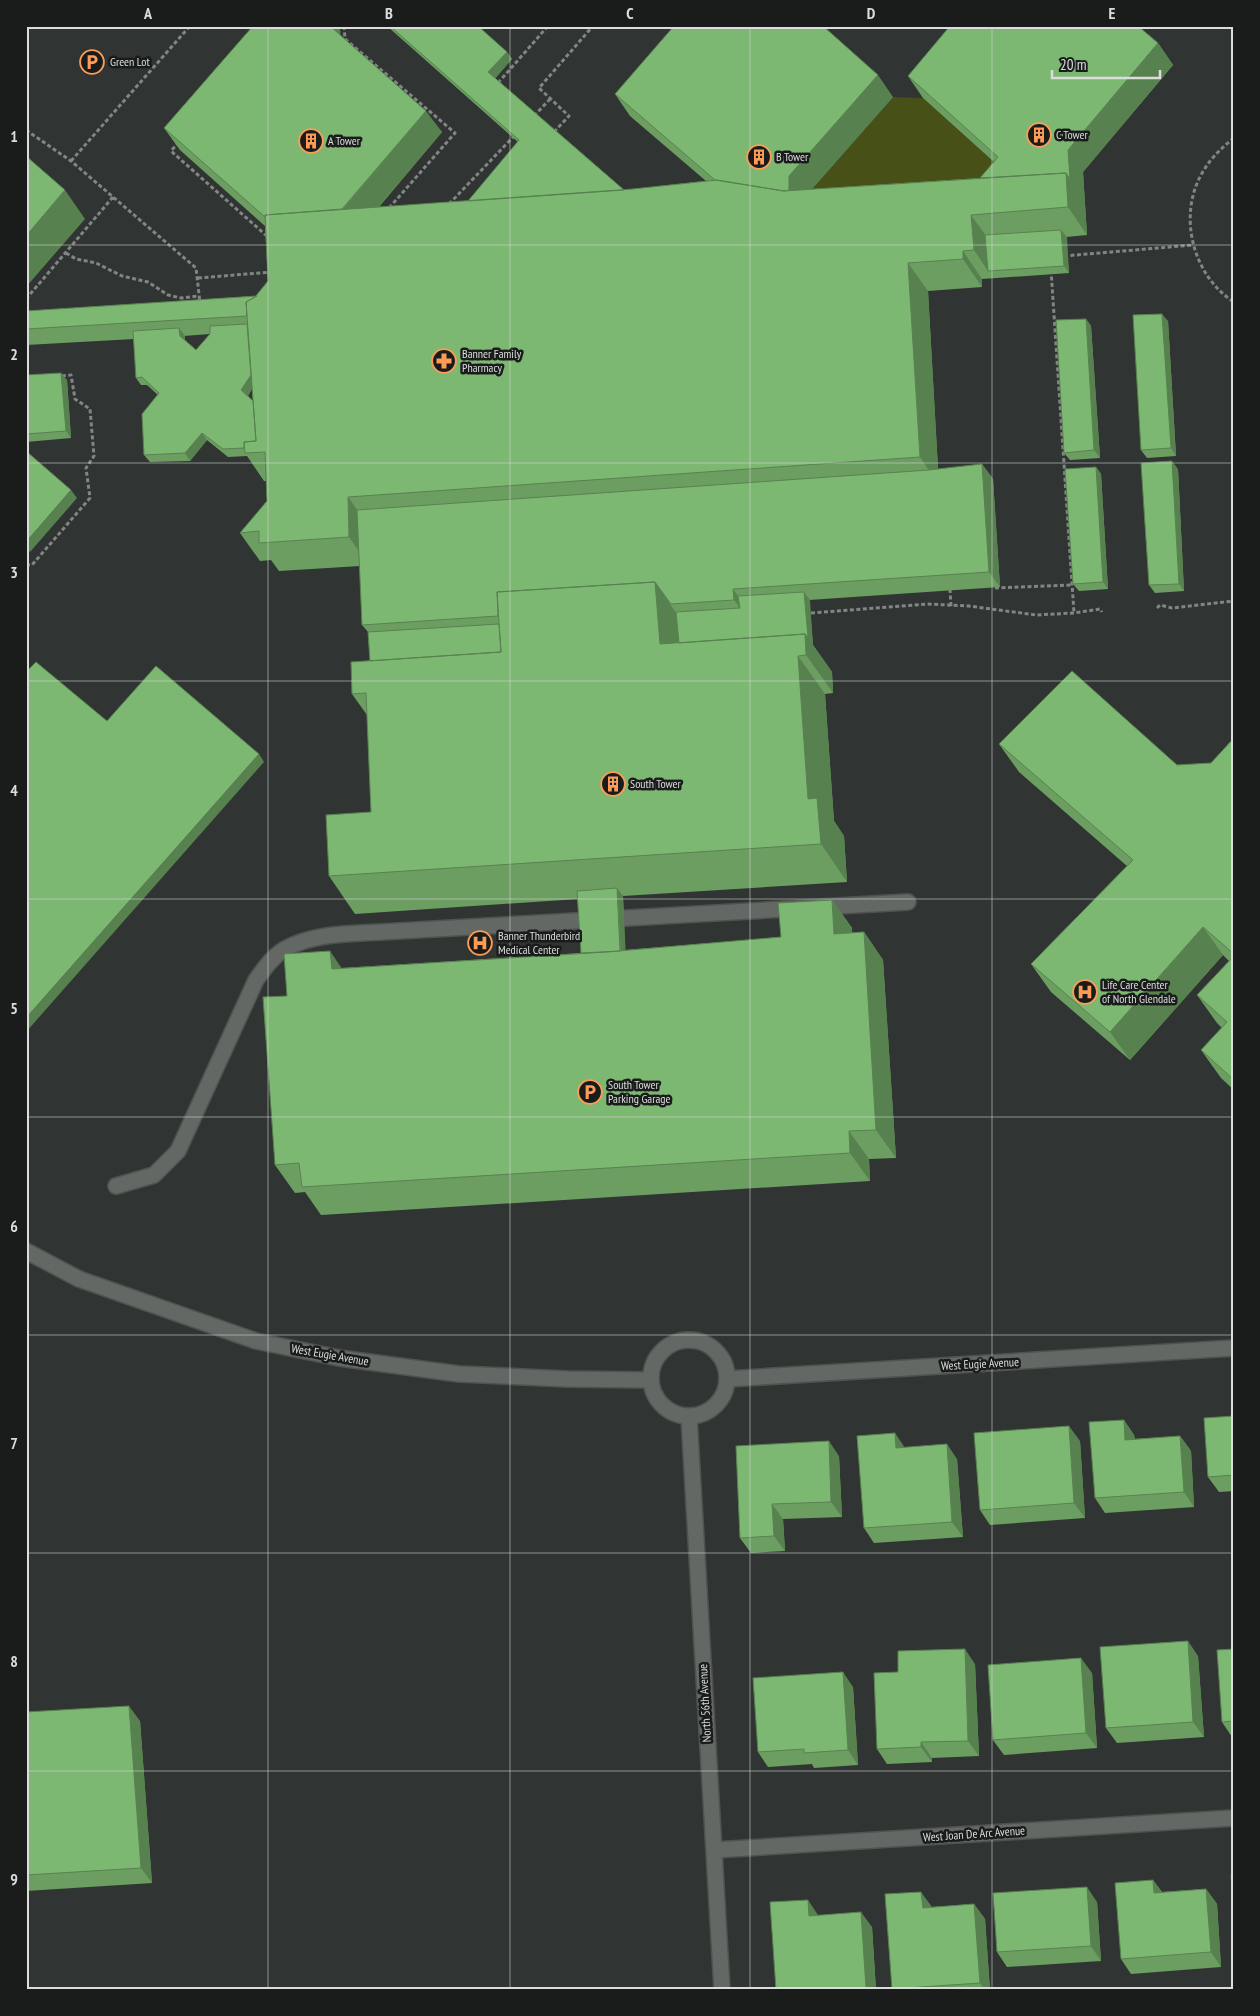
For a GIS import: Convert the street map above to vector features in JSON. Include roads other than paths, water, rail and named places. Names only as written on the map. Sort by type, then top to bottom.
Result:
[{"type":"street","points":[[116,1186],[154,1175],[178,1151],[256,980],[270,962],[285,949],[324,936],[908,902]]},
{"type":"street","name":"West Eugie Avenue","points":[[26,1251],[78,1280],[256,1341],[339,1358],[459,1374],[566,1379],[650,1380]]},
{"type":"street","points":[[683,1341],[699,1342],[714,1350],[721,1358],[727,1379],[725,1391],[711,1410],[689,1417],[677,1415],[667,1410],[658,1402],[650,1380],[656,1359],[672,1344],[683,1341]]},
{"type":"street","name":"West Eugie Avenue","points":[[727,1379],[1234,1348]]},
{"type":"street","name":"North 56th Avenue","points":[[689,1417],[722,1990]]},
{"type":"street","name":"West Joan De Arc Avenue","points":[[714,1850],[1234,1818]]},
{"type":"place","name":"Green Lot","points":[[92,62]]},
{"type":"place","name":"C Tower","points":[[1039,135]]},
{"type":"place","name":"A Tower","points":[[311,141]]},
{"type":"place","name":"B Tower","points":[[759,157]]},
{"type":"place","name":"Banner Family Pharmacy","points":[[444,361]]},
{"type":"place","name":"South Tower","points":[[613,784]]},
{"type":"place","name":"Banner Thunderbird Medical Center","points":[[480,943]]},
{"type":"place","name":"Life Care Center of North Glendale","points":[[1085,992]]},
{"type":"place","name":"South Tower Parking Garage","points":[[590,1092]]}]
